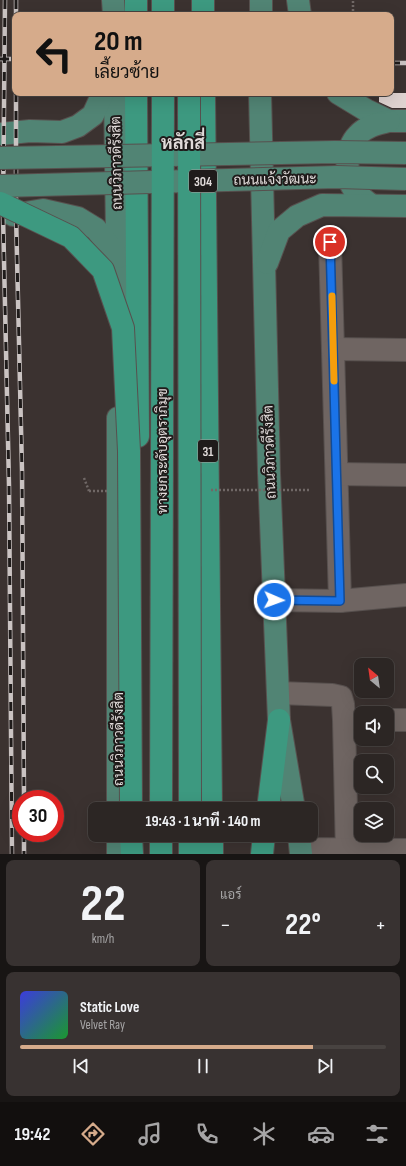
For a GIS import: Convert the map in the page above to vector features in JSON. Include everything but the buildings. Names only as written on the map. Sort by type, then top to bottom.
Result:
[{"type":"highway","points":[[136,0],[136,12]]},
{"type":"highway","points":[[163,0],[163,12]]},
{"type":"highway","points":[[189,0],[189,12]]},
{"type":"highway","points":[[203,0],[203,12]]},
{"type":"highway","name":"ถนนวิภาวดีรังสิต","points":[[136,96],[140,802]]},
{"type":"highway","name":"ทางยกระดับอุตราภิมุข","points":[[161,802],[162,96]]},
{"type":"highway","name":"ทางยกระดับอุตราภิมุข","points":[[189,96],[190,802]]},
{"type":"highway","name":"31","points":[[204,96],[211,802]]},
{"type":"highway","points":[[0,203],[71,237],[102,270],[123,328],[129,451],[130,802]]},
{"type":"highway","points":[[269,802],[280,720]]},
{"type":"highway","points":[[131,842],[132,854]]},
{"type":"highway","points":[[140,842],[140,854]]},
{"type":"highway","points":[[161,842],[161,854]]},
{"type":"highway","points":[[190,842],[190,854]]},
{"type":"highway","points":[[212,842],[212,854]]},
{"type":"highway","points":[[262,854],[263,842]]},
{"type":"highway","points":[[270,842],[271,854]]},
{"type":"main road","points":[[113,0],[114,12]]},
{"type":"main road","points":[[261,0],[261,12]]},
{"type":"main road","points":[[298,0],[300,12]]},
{"type":"main road","points":[[0,134],[30,131],[62,132],[78,126],[93,115],[102,96]]},
{"type":"main road","name":"ถนนวิภาวดีรังสิต","points":[[115,96],[118,257],[118,802]]},
{"type":"main road","name":"ถนนวิภาวดีรังสิต","points":[[260,96],[264,273],[278,693],[280,720],[293,802]]},
{"type":"main road","points":[[343,96],[366,110],[397,121]]},
{"type":"main road","points":[[372,205],[354,190],[347,173],[347,158],[357,136],[369,127],[397,121]]},
{"type":"main road","name":"ถนนแจ้งวัฒนะ","points":[[0,158],[335,152],[406,153]]},
{"type":"main road","name":"ถนนแจ้งวัฒนะ","points":[[0,186],[337,177],[406,179]]},
{"type":"main road","name":"ถนนแจ้งวัฒนะ","points":[[264,273],[279,231],[297,216],[322,205],[406,206]]},
{"type":"main road","points":[[0,215],[44,210],[78,218],[96,229],[118,257]]},
{"type":"main road","points":[[118,842],[118,854]]},
{"type":"street","points":[[330,242],[340,601]]},
{"type":"street","points":[[333,349],[406,350]]},
{"type":"street","points":[[337,474],[406,475]]},
{"type":"street","points":[[274,600],[340,601],[406,595]]},
{"type":"street","points":[[278,693],[332,695],[341,697],[343,704],[353,720],[346,852]]},
{"type":"street","points":[[394,720],[406,720]]},
{"type":"street","points":[[300,846],[346,852],[406,850]]},
{"type":"path","points":[[353,0],[353,12]]},
{"type":"path","points":[[84,478],[89,491]]},
{"type":"railway","points":[[5,0],[3,215],[9,485],[12,854]]},
{"type":"railway","points":[[16,0],[16,12]]},
{"type":"railway","points":[[0,59],[12,59]]},
{"type":"railway","points":[[394,63],[406,63]]},
{"type":"railway","points":[[16,96],[16,214],[22,470],[24,790]]},
{"type":"railway","points":[[24,842],[24,854]]},
{"type":"slow traffic","points":[[332,296],[334,381]]},
{"type":"district","name":"หลักสี่","points":[[183,143]]},
{"type":"route","points":[[274,600],[324,602],[340,601],[330,242]]}]
